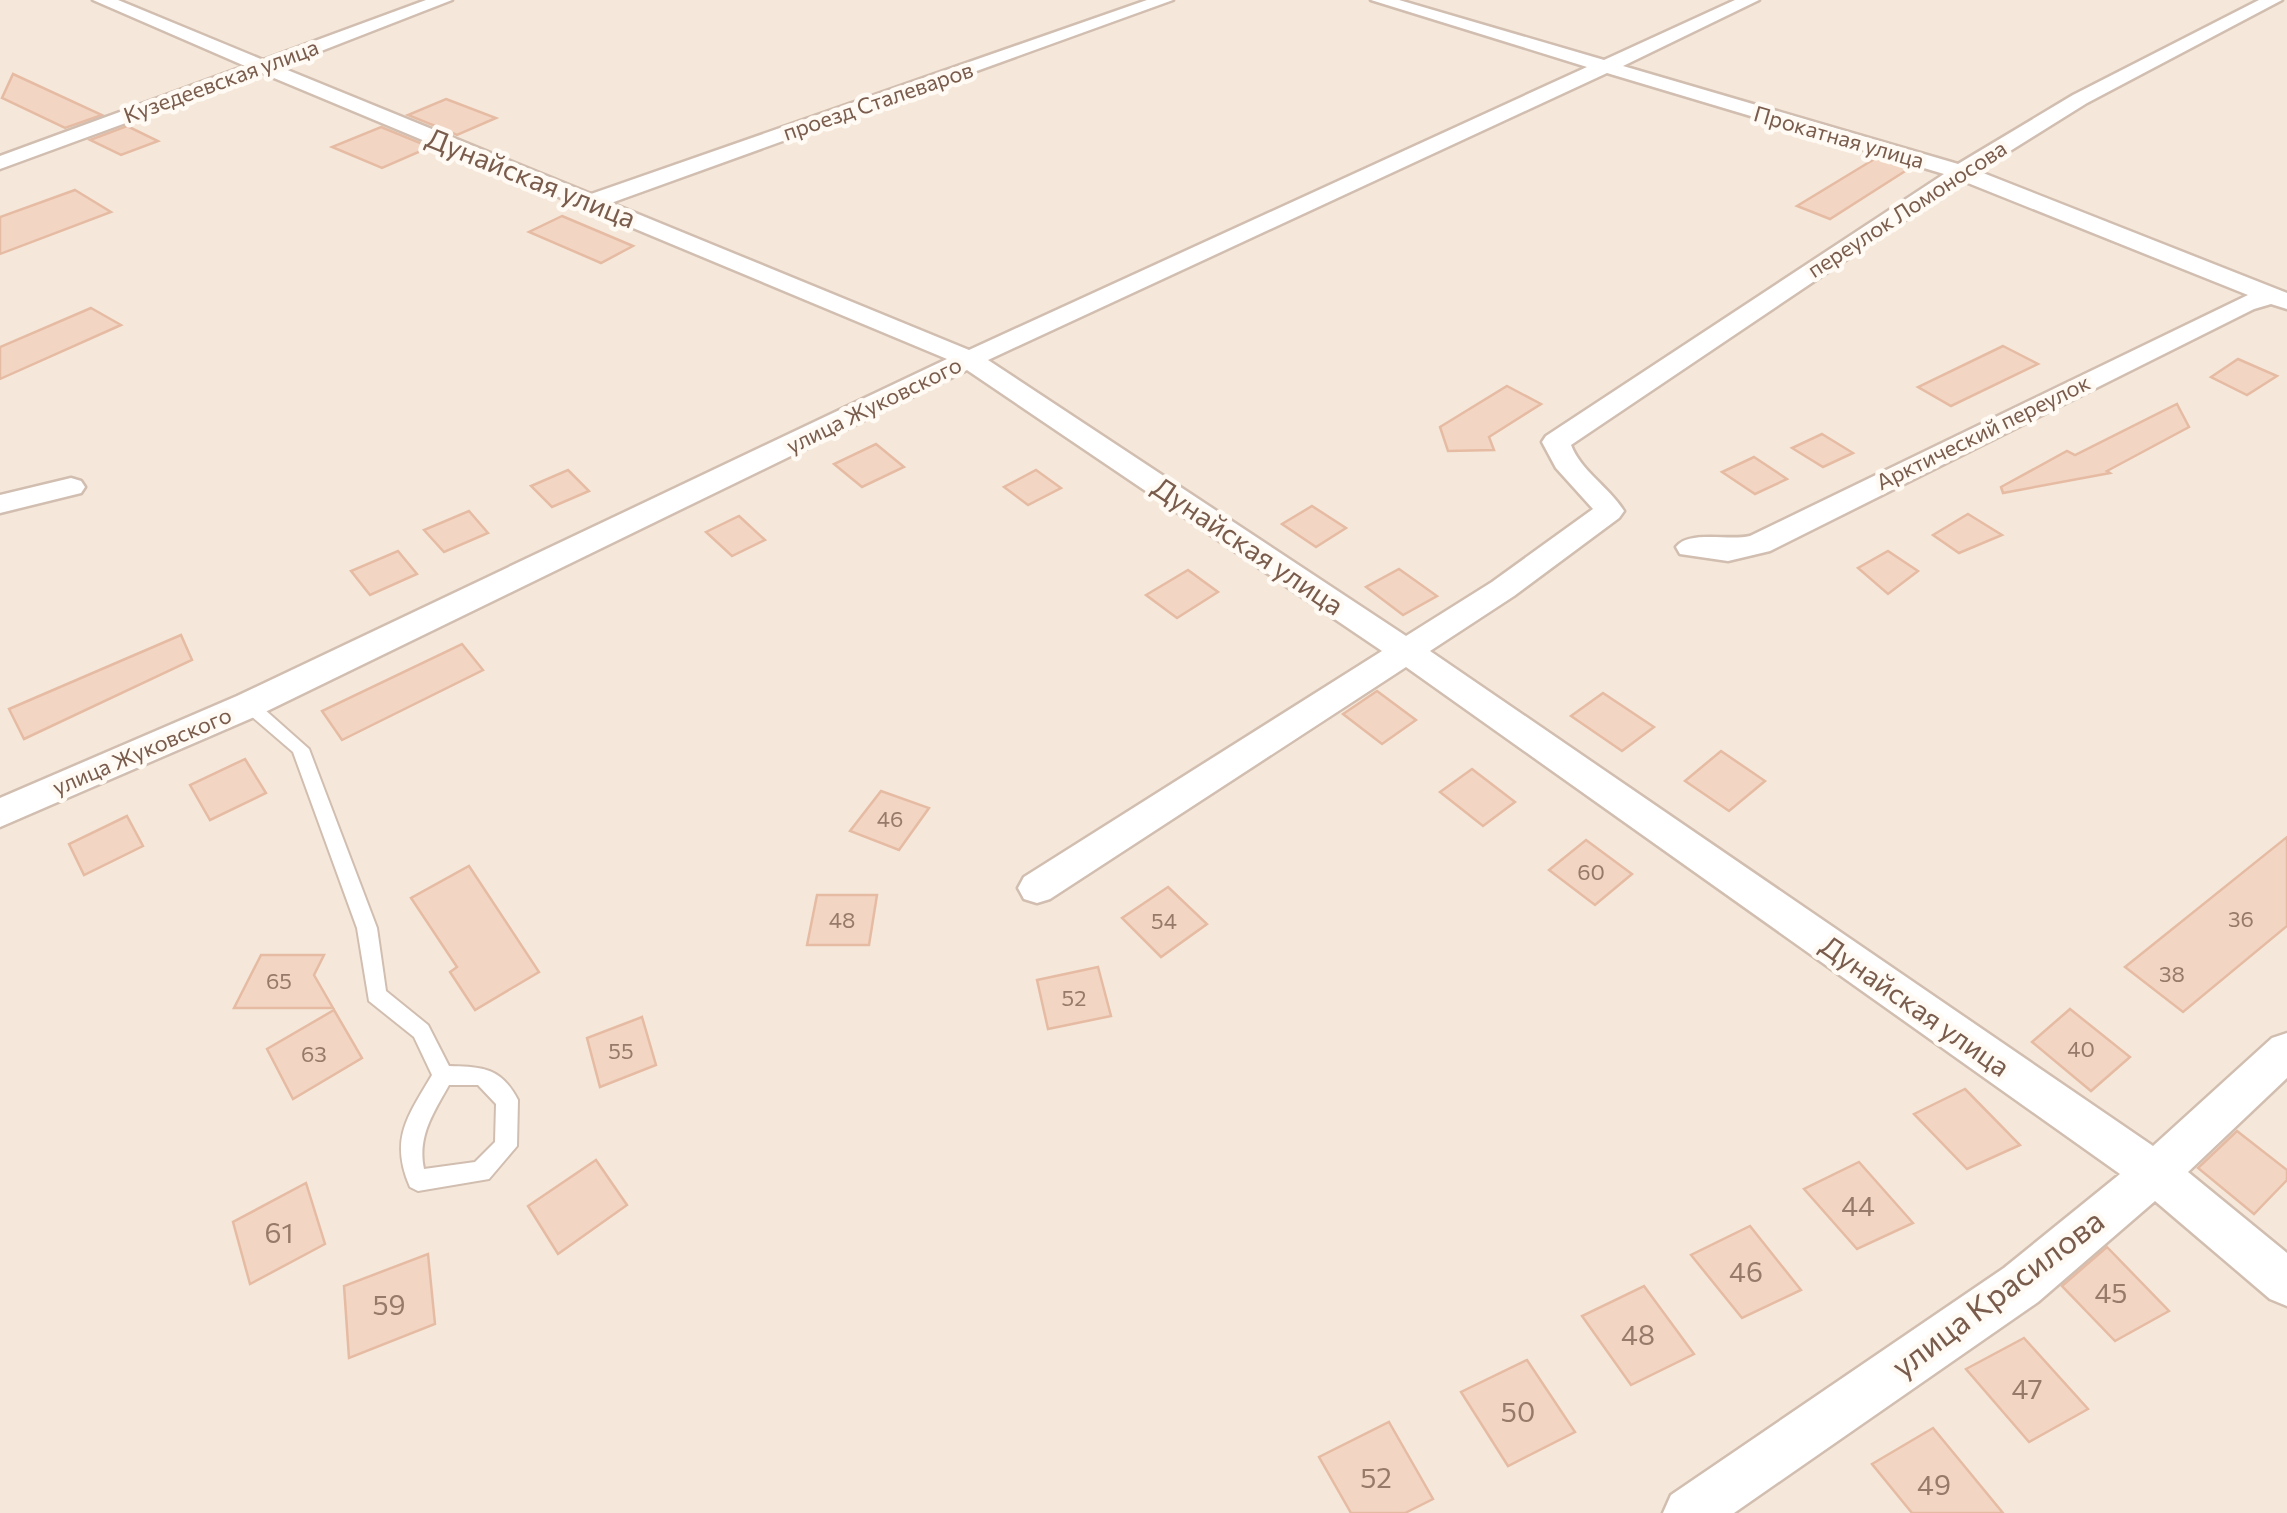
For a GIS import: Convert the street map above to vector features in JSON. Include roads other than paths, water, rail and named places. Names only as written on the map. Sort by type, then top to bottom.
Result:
[{"type":"street","name":"Дунайская улица","points":[[102,0],[969,360],[1402,649],[2155,1173],[2287,1283]]},
{"type":"street","name":"Кузедеевская улица","points":[[0,163],[443,0]]},
{"type":"street","name":"проезд Сталеваров","points":[[591,202],[1164,0]]},
{"type":"street","name":"Прокатная улица","points":[[1380,0],[1960,172],[2280,299]]},
{"type":"street","name":"улица Жуковского","points":[[0,813],[249,705],[969,360],[1750,0]]},
{"type":"street","name":"переулок Ломоносова","points":[[1402,649],[1503,588],[1609,512],[1601,493],[1560,458],[1556,442],[1960,172],[2080,100],[2273,0]]},
{"type":"street","name":"Арктический переулок","points":[[1691,547],[1728,550],[1759,544],[2245,304],[2280,299]]},
{"type":"street","points":[[0,504],[71,487]]},
{"type":"street","points":[[1037,888],[1402,649]]},
{"type":"street","name":"улица Красилова","points":[[1689,1513],[2021,1285],[2155,1173],[2287,1051]]},
{"type":"lane","points":[[249,705],[300,748],[367,928],[376,995],[421,1030],[443,1075]]},
{"type":"lane","points":[[443,1075],[483,1076],[507,1100],[506,1146],[481,1172],[418,1180],[409,1166],[411,1134],[443,1075]]}]
